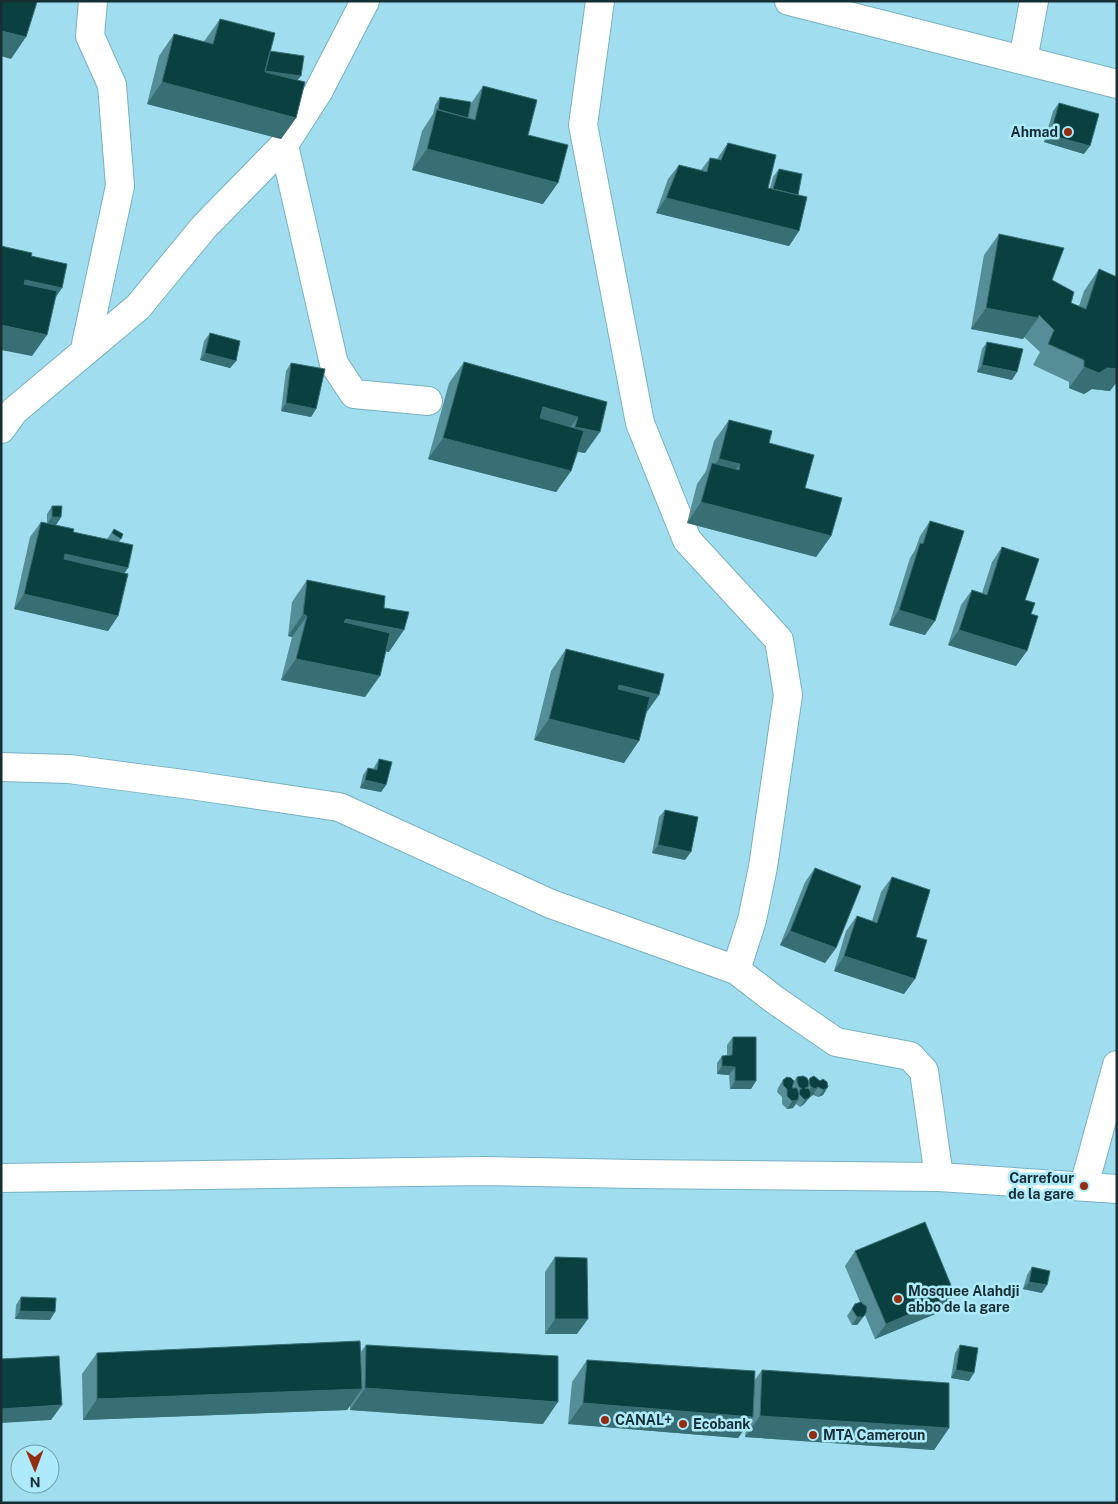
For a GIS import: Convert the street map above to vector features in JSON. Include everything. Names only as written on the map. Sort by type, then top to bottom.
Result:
[{"type":"street","points":[[86,349],[120,186],[112,85],[90,36],[93,1]]},
{"type":"street","points":[[5,415],[138,307],[204,227],[284,145],[318,92],[365,1]]},
{"type":"street","points":[[600,1],[583,125],[640,423],[687,540],[779,640],[788,695],[763,867],[752,920],[736,970]]},
{"type":"street","points":[[789,1],[1117,84]]},
{"type":"street","points":[[1023,60],[1034,1]]},
{"type":"street","points":[[284,145],[334,364],[354,394],[428,401]]},
{"type":"street","points":[[1,767],[69,769],[339,807],[551,904],[736,970],[775,1000],[836,1042],[910,1056],[924,1071],[939,1177]]},
{"type":"street","points":[[1084,1186],[1117,1065]]},
{"type":"street","points":[[1,1178],[484,1171],[939,1177],[1117,1189]]},
{"type":"building","points":[[1,1],[37,2],[26,37],[1,31]]},
{"type":"building","points":[[220,19],[275,33],[265,72],[305,82],[296,118],[162,82],[174,34],[213,44]]},
{"type":"building","points":[[270,51],[304,56],[301,76],[265,71]]},
{"type":"building","points":[[483,86],[537,100],[528,135],[568,145],[558,183],[427,149],[437,109],[475,120]]},
{"type":"building","points":[[440,97],[471,102],[468,118],[438,110]]},
{"type":"building","points":[[1059,103],[1099,114],[1090,146],[1050,135]]},
{"type":"building","points":[[728,143],[776,155],[768,188],[807,197],[799,231],[666,198],[679,165],[707,172],[710,158],[721,160]]},
{"type":"building","points":[[779,169],[802,174],[798,195],[773,189]]},
{"type":"building","points":[[999,234],[1064,248],[1052,280],[1074,292],[1071,303],[1086,309],[1099,269],[1117,277],[1117,369],[1107,368],[1099,373],[1084,367],[1084,360],[1048,344],[1054,330],[1039,315],[1038,318],[986,308]]},
{"type":"building","points":[[1,246],[32,253],[31,256],[67,264],[62,288],[25,280],[24,284],[57,291],[47,335],[1,325]]},
{"type":"building","points":[[210,333],[240,341],[236,361],[205,353]]},
{"type":"building","points":[[987,342],[1023,349],[1017,372],[982,365]]},
{"type":"building","points":[[464,362],[607,402],[600,432],[575,427],[578,417],[543,407],[540,418],[584,431],[571,471],[443,438]]},
{"type":"building","points":[[291,363],[325,369],[316,409],[286,403]]},
{"type":"building","points":[[729,420],[772,431],[769,443],[814,455],[805,488],[842,498],[831,536],[701,502],[712,463],[739,470],[740,464],[719,459]]},
{"type":"building","points":[[52,506],[62,506],[61,517],[52,517]]},
{"type":"building","points":[[930,521],[964,531],[935,621],[899,610],[920,543],[923,544]]},
{"type":"building","points":[[41,522],[74,529],[73,532],[133,545],[128,568],[65,554],[64,559],[128,574],[118,616],[24,594]]},
{"type":"building","points":[[114,529],[123,534],[121,539],[112,533]]},
{"type":"building","points":[[1002,547],[1039,559],[1025,600],[1035,603],[1031,614],[1038,616],[1027,651],[959,630],[972,590],[987,595]]},
{"type":"building","points":[[307,580],[385,596],[384,608],[409,612],[404,630],[346,619],[344,622],[390,633],[380,676],[296,659],[307,616],[303,614]]},
{"type":"building","points":[[566,649],[664,674],[659,695],[619,685],[618,689],[650,697],[639,741],[549,719]]},
{"type":"building","points":[[379,759],[392,762],[386,785],[365,780],[368,768],[377,770]]},
{"type":"building","points":[[665,810],[698,817],[691,852],[658,845]]},
{"type":"building","points":[[815,868],[861,886],[836,948],[790,931]]},
{"type":"building","points":[[892,877],[930,890],[916,937],[927,940],[915,979],[844,956],[857,916],[877,923]]},
{"type":"building","points":[[733,1037],[756,1037],[756,1081],[735,1081],[735,1067],[722,1066],[722,1056],[732,1055]]},
{"type":"building","points":[[803,1076],[809,1082],[808,1087],[805,1088],[809,1089],[811,1093],[810,1097],[805,1100],[799,1094],[800,1089],[802,1089],[799,1087],[797,1077]]},
{"type":"building","points":[[814,1076],[820,1081],[823,1079],[827,1082],[828,1087],[824,1090],[818,1087],[815,1089],[811,1087],[809,1083],[810,1078]]},
{"type":"building","points":[[787,1077],[791,1078],[794,1081],[792,1088],[797,1088],[798,1100],[792,1101],[787,1096],[787,1089],[783,1085],[783,1080]]},
{"type":"building","points":[[925,1222],[955,1295],[886,1324],[855,1251]]},
{"type":"building","points":[[555,1257],[587,1258],[588,1319],[555,1319]]},
{"type":"building","points":[[1032,1267],[1050,1271],[1047,1285],[1029,1282]]},
{"type":"building","points":[[21,1297],[56,1298],[55,1312],[20,1311]]},
{"type":"building","points":[[861,1302],[867,1307],[866,1313],[863,1317],[857,1317],[852,1309],[855,1304]]},
{"type":"building","points":[[360,1341],[362,1389],[97,1399],[97,1353]]},
{"type":"building","points":[[366,1345],[558,1356],[558,1402],[365,1388]]},
{"type":"building","points":[[960,1345],[978,1348],[974,1373],[956,1370]]},
{"type":"building","points":[[59,1356],[62,1405],[1,1409],[1,1359]]},
{"type":"building","points":[[587,1360],[755,1371],[753,1417],[583,1403]]},
{"type":"building","points":[[762,1370],[949,1383],[949,1428],[760,1416]]},
{"type":"place","name":"Ahmad","points":[[1068,132]]},
{"type":"place","name":"Carrefour de la gare","points":[[1084,1186]]},
{"type":"place","name":"Mosquee Alahdji abbo de la gare","points":[[898,1299]]},
{"type":"place","name":"CANAL+","points":[[605,1420]]},
{"type":"place","name":"Ecobank","points":[[683,1424]]},
{"type":"place","name":"MTA Cameroun","points":[[813,1435]]}]
